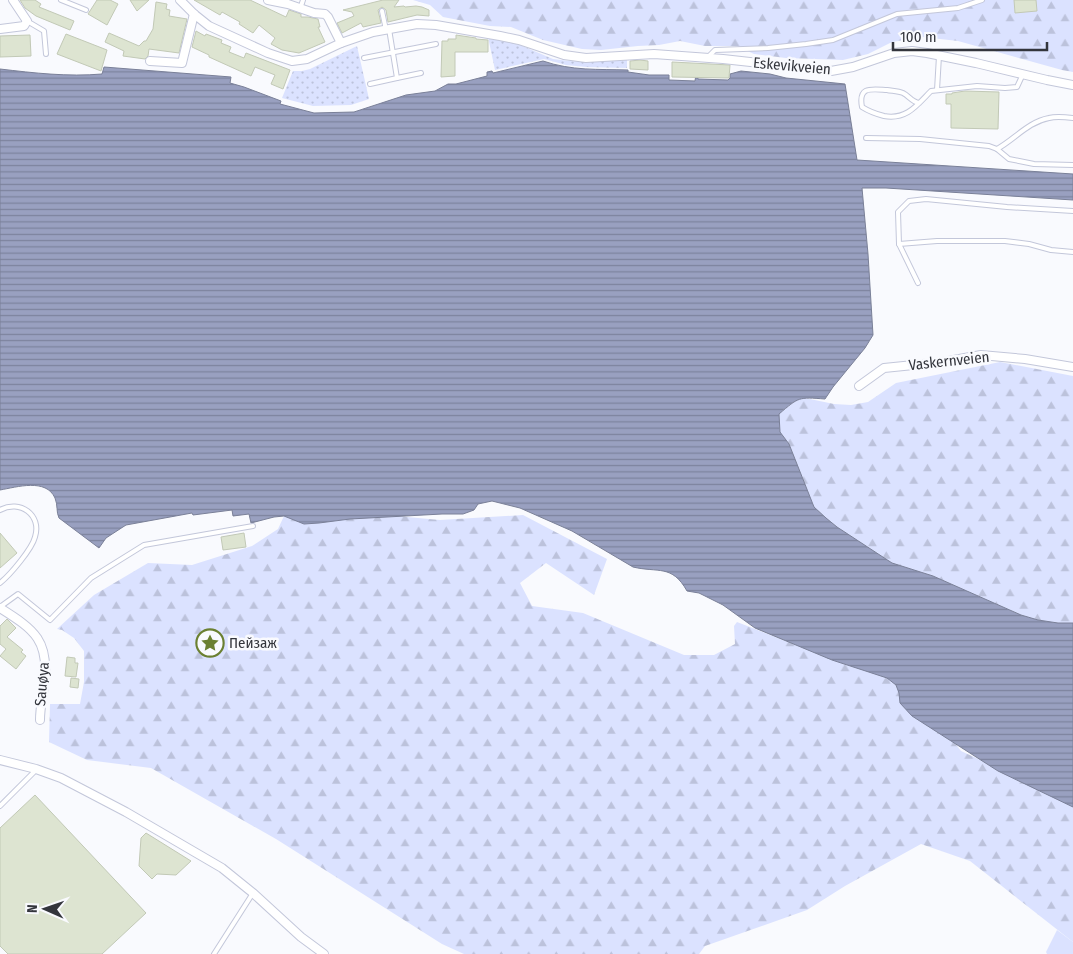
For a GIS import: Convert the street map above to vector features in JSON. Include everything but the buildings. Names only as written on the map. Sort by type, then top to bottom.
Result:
[{"type":"street","points":[[0,29],[24,26],[27,22],[13,0]]},
{"type":"street","name":"Eskevikveien","points":[[180,0],[209,26],[268,53],[292,61],[308,59],[341,43],[372,32],[417,24],[436,24],[500,36],[564,55],[586,58],[654,54],[831,71],[853,67],[894,53],[912,51],[1073,85]]},
{"type":"street","points":[[268,0],[288,4],[314,13],[325,14],[341,43]]},
{"type":"street","points":[[150,61],[182,63],[194,14]]},
{"type":"street","name":"Vaskernveien","points":[[859,386],[884,368],[943,362],[982,355],[1024,359],[1073,367]]},
{"type":"street","name":"Sauøya","points":[[0,608],[22,622],[34,633],[45,655],[46,668],[40,706],[40,720]]},
{"type":"street","points":[[0,760],[36,769],[61,778],[126,812],[222,868],[253,893],[301,937],[324,954]]},
{"type":"lane","points":[[61,0],[86,10]]},
{"type":"lane","points":[[300,9],[303,0]]},
{"type":"lane","points":[[706,58],[715,50],[787,46],[834,40],[897,14],[958,8],[982,0]]},
{"type":"lane","points":[[382,11],[393,52],[397,78]]},
{"type":"lane","points":[[27,22],[44,31],[46,54]]},
{"type":"lane","points":[[364,58],[436,44]]},
{"type":"lane","points":[[937,90],[939,56]]},
{"type":"lane","points":[[370,84],[421,73]]},
{"type":"lane","points":[[919,103],[914,102],[904,93],[878,89],[865,91],[862,94],[861,100],[862,107],[870,113],[890,117],[901,116],[910,111],[919,103],[931,91],[977,86],[1016,87],[1023,74]]},
{"type":"lane","points":[[997,148],[1008,142],[1032,123],[1050,117],[1073,118]]},
{"type":"lane","points":[[866,138],[920,139],[990,146],[997,148],[1009,159],[1034,164],[1073,165]]},
{"type":"lane","points":[[918,283],[899,244],[898,212],[908,201],[926,199],[1073,211]]},
{"type":"lane","points":[[899,244],[937,241],[1005,241],[1029,244],[1051,250],[1073,252]]},
{"type":"lane","points":[[0,510],[15,506],[23,508],[30,513],[35,519],[36,536],[32,545],[9,575],[0,582]]},
{"type":"lane","points":[[0,608],[18,594],[50,620],[91,578],[144,546],[254,526]]},
{"type":"lane","points":[[0,806],[36,769]]},
{"type":"lane","points":[[214,954],[253,893]]},
{"type":"green space","points":[[413,0],[1073,0],[1073,72],[958,41],[922,37],[892,42],[868,54],[843,60],[786,58],[754,54],[737,46],[705,46],[680,41],[659,45],[601,50],[582,49],[543,40],[511,27],[490,26],[443,17],[430,5]]},
{"type":"green space","points":[[488,37],[520,45],[553,59],[589,62],[627,60],[627,68],[566,65],[544,59],[495,70]]},
{"type":"green space","points":[[357,46],[369,99],[351,105],[313,106],[282,98],[293,71],[310,69]]},
{"type":"green space","points":[[1000,362],[1073,376],[1073,623],[1038,620],[1021,615],[933,576],[892,563],[837,527],[814,507],[789,444],[780,432],[779,414],[797,399],[805,398],[834,404],[851,405],[868,402],[896,383]]},
{"type":"green space","points":[[523,515],[607,559],[594,595],[546,563],[520,583],[532,606],[583,613],[684,655],[714,655],[735,644],[734,626],[737,622],[847,665],[895,660],[961,751],[1073,803],[1073,942],[970,861],[921,844],[845,886],[807,910],[705,946],[699,954],[464,954],[442,944],[276,839],[151,768],[87,760],[49,742],[50,704],[80,704],[84,682],[84,651],[74,638],[57,629],[94,595],[148,563],[192,565],[252,546],[278,529],[284,516],[396,516],[440,520]]},
{"type":"green space","points":[[1057,930],[1073,942],[1073,954],[1047,954],[1046,952]]},
{"type":"shaded area","points":[[543,61],[575,68],[628,70],[628,72],[649,75],[669,75],[669,80],[695,81],[697,74],[698,79],[728,80],[730,74],[741,71],[845,84],[857,160],[1073,174],[1073,200],[862,188],[873,335],[825,399],[799,399],[779,414],[780,432],[789,444],[814,507],[837,527],[892,563],[933,576],[1021,615],[1038,620],[1073,623],[1073,807],[998,771],[912,716],[900,703],[896,685],[887,678],[832,660],[755,628],[723,605],[699,593],[687,591],[681,582],[670,573],[633,567],[572,531],[520,508],[492,501],[478,504],[474,510],[463,514],[350,519],[304,524],[284,516],[251,523],[249,514],[233,516],[232,510],[193,515],[192,513],[126,525],[106,538],[99,548],[59,518],[55,498],[45,488],[30,485],[0,490],[0,69],[51,74],[89,75],[102,74],[104,67],[231,77],[230,83],[281,101],[280,104],[314,113],[354,112],[406,95],[435,91],[448,84],[456,84],[487,76],[487,72],[492,71],[493,73]]},
{"type":"place","name":"Пейзаж","points":[[210,643]]}]
